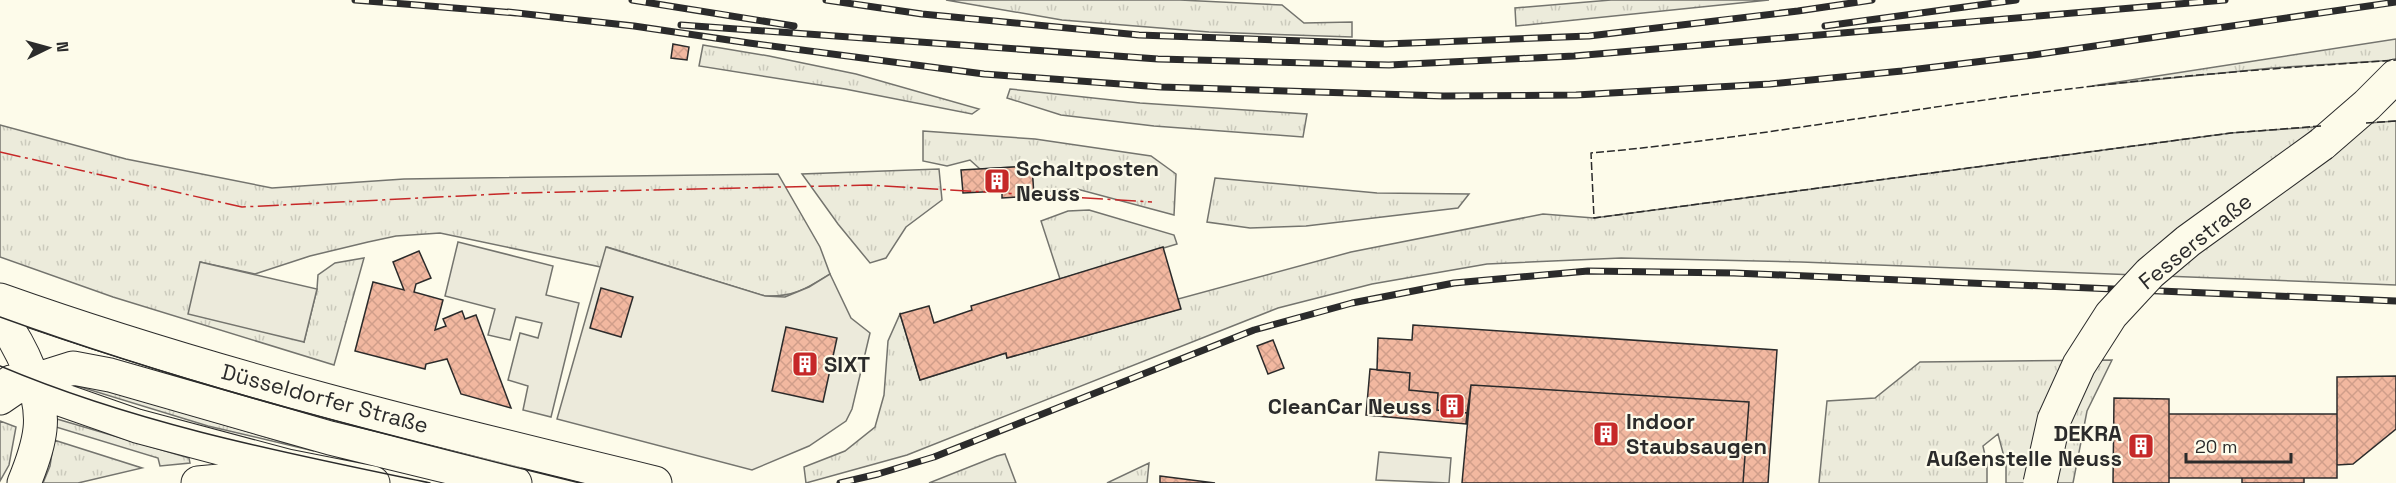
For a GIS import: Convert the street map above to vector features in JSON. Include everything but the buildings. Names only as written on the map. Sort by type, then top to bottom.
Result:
[{"type":"main road","name":"Fesserstraße","points":[[2040,483],[2054,420],[2079,365],[2111,315],[2150,273],[2188,241],[2322,144],[2396,76]]},
{"type":"main road","name":"Düsseldorfer Straße","points":[[0,300],[83,330],[287,390],[655,483]]},
{"type":"main road","points":[[0,317],[14,336],[18,386],[40,428],[34,458],[24,483]]},
{"type":"main road","name":"Düsseldorfer Straße","points":[[18,386],[73,368],[110,375],[330,438],[515,483]]},
{"type":"main road","points":[[18,386],[137,426],[287,466],[366,481]]},
{"type":"main road","points":[[198,483],[242,479],[366,481]]},
{"type":"green space","points":[[946,0],[1180,0],[1282,5],[1304,23],[1352,22],[1352,37],[1209,32],[1062,20]]},
{"type":"green space","points":[[1611,0],[1769,0],[1516,26],[1515,8]]},
{"type":"green space","points":[[2396,39],[2396,60],[2272,68],[2092,86]]},
{"type":"green space","points":[[703,45],[856,74],[979,109],[972,114],[845,89],[699,66]]},
{"type":"green space","points":[[1010,89],[1140,103],[1307,114],[1303,137],[1154,126],[1061,115],[1007,98]]},
{"type":"green space","points":[[2396,121],[2396,285],[1801,262],[1621,258],[1487,264],[1372,284],[1278,308],[907,455],[806,483],[804,467],[845,451],[875,427],[884,395],[888,341],[900,314],[920,380],[1006,353],[1007,358],[1180,309],[1178,299],[1351,252],[1543,214],[1594,218],[2231,133]]},
{"type":"green space","points":[[0,125],[126,159],[272,188],[404,179],[778,174],[820,247],[830,274],[799,291],[765,296],[607,247],[601,267],[440,233],[396,236],[368,242],[310,256],[255,274],[200,262],[304,342],[317,289],[318,275],[335,263],[364,258],[334,365],[113,297],[0,257]]},
{"type":"green space","points":[[923,131],[1035,139],[1151,156],[1176,174],[1174,215],[1077,189],[1055,190],[1034,196],[1031,166],[980,169],[970,160],[947,166],[923,161]]},
{"type":"green space","points":[[939,169],[942,200],[906,227],[886,258],[870,263],[802,174]]},
{"type":"green space","points":[[1215,178],[1377,193],[1469,194],[1458,208],[1306,226],[1250,228],[1207,222]]},
{"type":"green space","points":[[1089,210],[1174,235],[1177,244],[1060,279],[1041,221],[1068,211]]},
{"type":"green space","points":[[2112,360],[2087,411],[2073,483],[2006,483],[2006,464],[1998,434],[1983,446],[1987,465],[1987,483],[1819,483],[1827,401],[1875,398],[1920,362]]},
{"type":"green space","points":[[74,381],[314,451],[208,426],[74,385]]},
{"type":"green space","points":[[57,419],[189,458],[190,463],[160,466],[158,458],[56,427]]},
{"type":"green space","points":[[0,421],[16,427],[9,465],[0,481]]},
{"type":"green space","points":[[54,440],[142,468],[78,483],[43,483],[50,466]]},
{"type":"green space","points":[[1005,454],[1016,483],[929,483],[997,456]]},
{"type":"green space","points":[[1149,463],[1147,483],[1107,483]]},
{"type":"shaded area","points":[[458,242],[553,266],[546,295],[579,303],[551,417],[523,410],[528,386],[508,380],[520,333],[538,338],[542,323],[516,317],[510,340],[488,335],[495,309],[445,296]]},
{"type":"shaded area","points":[[606,247],[765,296],[785,297],[809,287],[830,274],[851,318],[870,333],[852,409],[846,421],[809,446],[752,470],[557,419]]},
{"type":"shaded area","points":[[200,262],[317,289],[304,342],[188,314]]},
{"type":"shaded area","points":[[1379,452],[1451,458],[1449,483],[1376,480]]},
{"type":"tram line","points":[[0,317],[143,365],[288,408],[580,483]]},
{"type":"tram line","points":[[0,366],[105,405],[158,421],[266,448],[430,483]]},
{"type":"railway","points":[[355,0],[516,13]]},
{"type":"railway","points":[[632,0],[794,26]]},
{"type":"railway","points":[[826,0],[922,14],[1139,35],[1386,44],[1589,36],[1872,0]]},
{"type":"railway","points":[[1825,26],[2016,0]]},
{"type":"railway","points":[[681,25],[1158,59],[1389,65],[1574,56],[2225,0]]},
{"type":"railway","points":[[508,12],[634,26],[984,74],[1161,87],[1443,96],[1576,95],[1770,84],[1902,71],[2033,55],[2396,2]]},
{"type":"railway","points":[[840,483],[934,457],[1254,330],[1352,303],[1454,283],[1588,271],[1734,273],[2396,301]]},
{"type":"fence","points":[[2321,126],[2231,133],[1594,218],[1591,153],[1717,139],[2094,86],[2207,74],[2396,60]]},
{"type":"fence","points":[[2366,123],[2396,121]]},
{"type":"power","points":[[0,152],[242,207],[519,193],[869,185],[1152,202]]},
{"type":"place","name":"Schaltposten Neuss","points":[[997,181]]},
{"type":"place","name":"SIXT","points":[[805,364]]},
{"type":"place","name":"CleanCar Neuss","points":[[1452,406]]},
{"type":"place","name":"Indoor Staubsaugen","points":[[1606,434]]},
{"type":"place","name":"DEKRA Außenstelle Neuss","points":[[2141,446]]}]
